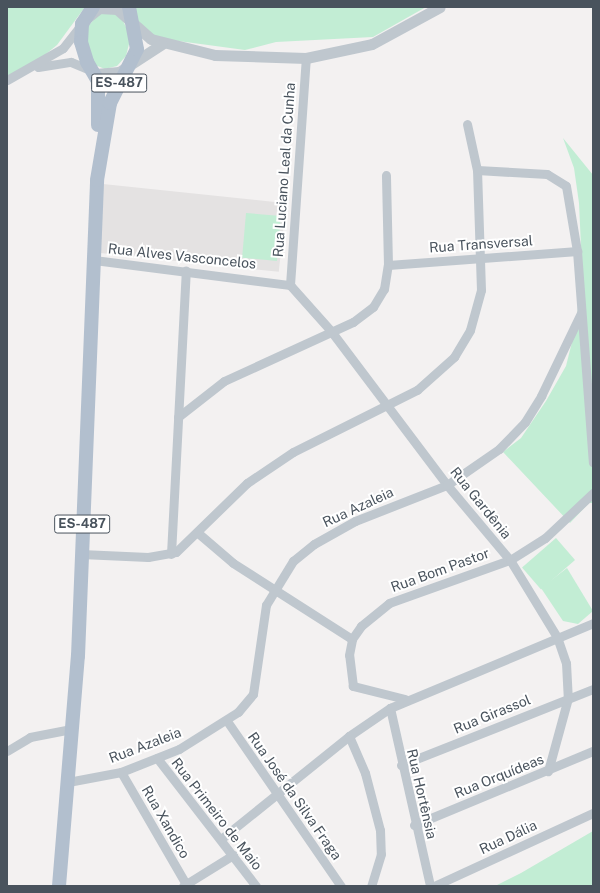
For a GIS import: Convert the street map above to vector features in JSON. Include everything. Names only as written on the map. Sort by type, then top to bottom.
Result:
[{"type":"main road","points":[[82,24],[93,7]]},
{"type":"main road","name":"ES-487","points":[[99,161],[110,103],[137,48],[134,24],[129,7]]},
{"type":"main road","name":"ES-487","points":[[59,886],[78,656],[81,554],[99,161],[100,94],[96,74],[81,50],[82,24]]},
{"type":"street","points":[[7,80],[27,70],[63,48],[95,10],[104,7],[121,11],[134,24],[162,44],[239,58],[306,58],[372,44],[440,7]]},
{"type":"street","points":[[27,70],[71,62],[96,74],[113,74],[162,44]]},
{"type":"street","name":"Rua Luciano Leal da Cunha","points":[[290,285],[306,58]]},
{"type":"street","points":[[81,554],[171,554],[198,533],[224,501],[275,463],[417,390],[454,357],[477,312],[483,258],[477,170],[466,124]]},
{"type":"street","points":[[477,170],[539,172],[563,181],[569,192],[576,251],[593,462]]},
{"type":"street","points":[[178,416],[206,392],[239,372],[353,322],[373,307],[384,289],[388,265],[386,175]]},
{"type":"street","name":"Rua Transversal","points":[[388,265],[576,251]]},
{"type":"street","name":"Rua Alves Vasconcelos","points":[[94,260],[186,270],[290,285]]},
{"type":"street","points":[[171,554],[186,270]]},
{"type":"street","name":"Rua Gardênia","points":[[290,285],[331,331],[389,405],[447,484],[510,560],[557,637],[566,663],[568,698],[548,771]]},
{"type":"street","name":"Rua Azaleia","points":[[68,782],[121,772],[202,738],[226,721],[253,694],[264,613],[273,591],[293,561],[314,544],[355,521],[447,484],[499,449],[525,422],[581,313]]},
{"type":"street","name":"Rua Bom Pastor","points":[[352,639],[361,626],[389,603],[510,560],[544,538],[593,493]]},
{"type":"street","points":[[198,533],[273,591],[352,639],[349,663],[353,686],[405,699]]},
{"type":"street","points":[[221,839],[349,736],[405,699],[593,623]]},
{"type":"street","name":"Rua Girassol","points":[[401,765],[593,689]]},
{"type":"street","name":"Rua Hortênsia","points":[[390,708],[414,825],[430,886]]},
{"type":"street","name":"Rua José da Silva Fraga","points":[[226,721],[341,886]]},
{"type":"street","points":[[7,751],[30,737],[71,729]]},
{"type":"street","points":[[349,736],[365,773],[380,830],[381,854],[371,886]]},
{"type":"street","name":"Rua Orquídeas","points":[[414,825],[548,771],[593,751]]},
{"type":"street","name":"Rua Primeiro de Maio","points":[[156,758],[221,839],[256,886]]},
{"type":"street","name":"Rua Xandico","points":[[121,772],[185,885]]},
{"type":"street","name":"Rua Dália","points":[[434,886],[593,813]]},
{"type":"street","points":[[185,885],[233,855]]},
{"type":"shaded area","points":[[103,184],[286,203],[279,272],[96,253]]},
{"type":"green space","points":[[7,7],[85,7],[57,45],[35,63],[7,77]]},
{"type":"green space","points":[[133,7],[426,7],[373,37],[276,42],[245,50],[156,38],[137,24]]},
{"type":"green space","points":[[108,10],[122,19],[129,33],[129,44],[126,56],[117,66],[105,69],[95,65],[89,55],[86,29],[99,13]]},
{"type":"green space","points":[[563,138],[593,175],[593,503],[589,503],[570,523],[503,452],[521,438],[546,401],[566,366],[576,326],[582,268],[579,203],[574,168]]},
{"type":"green space","points":[[246,213],[281,216],[277,261],[242,258]]},
{"type":"green space","points":[[556,538],[575,560],[541,589],[522,568]]},
{"type":"green space","points":[[567,568],[593,611],[578,624],[563,621],[541,588]]},
{"type":"green space","points":[[593,831],[593,886],[495,886],[521,873]]}]
